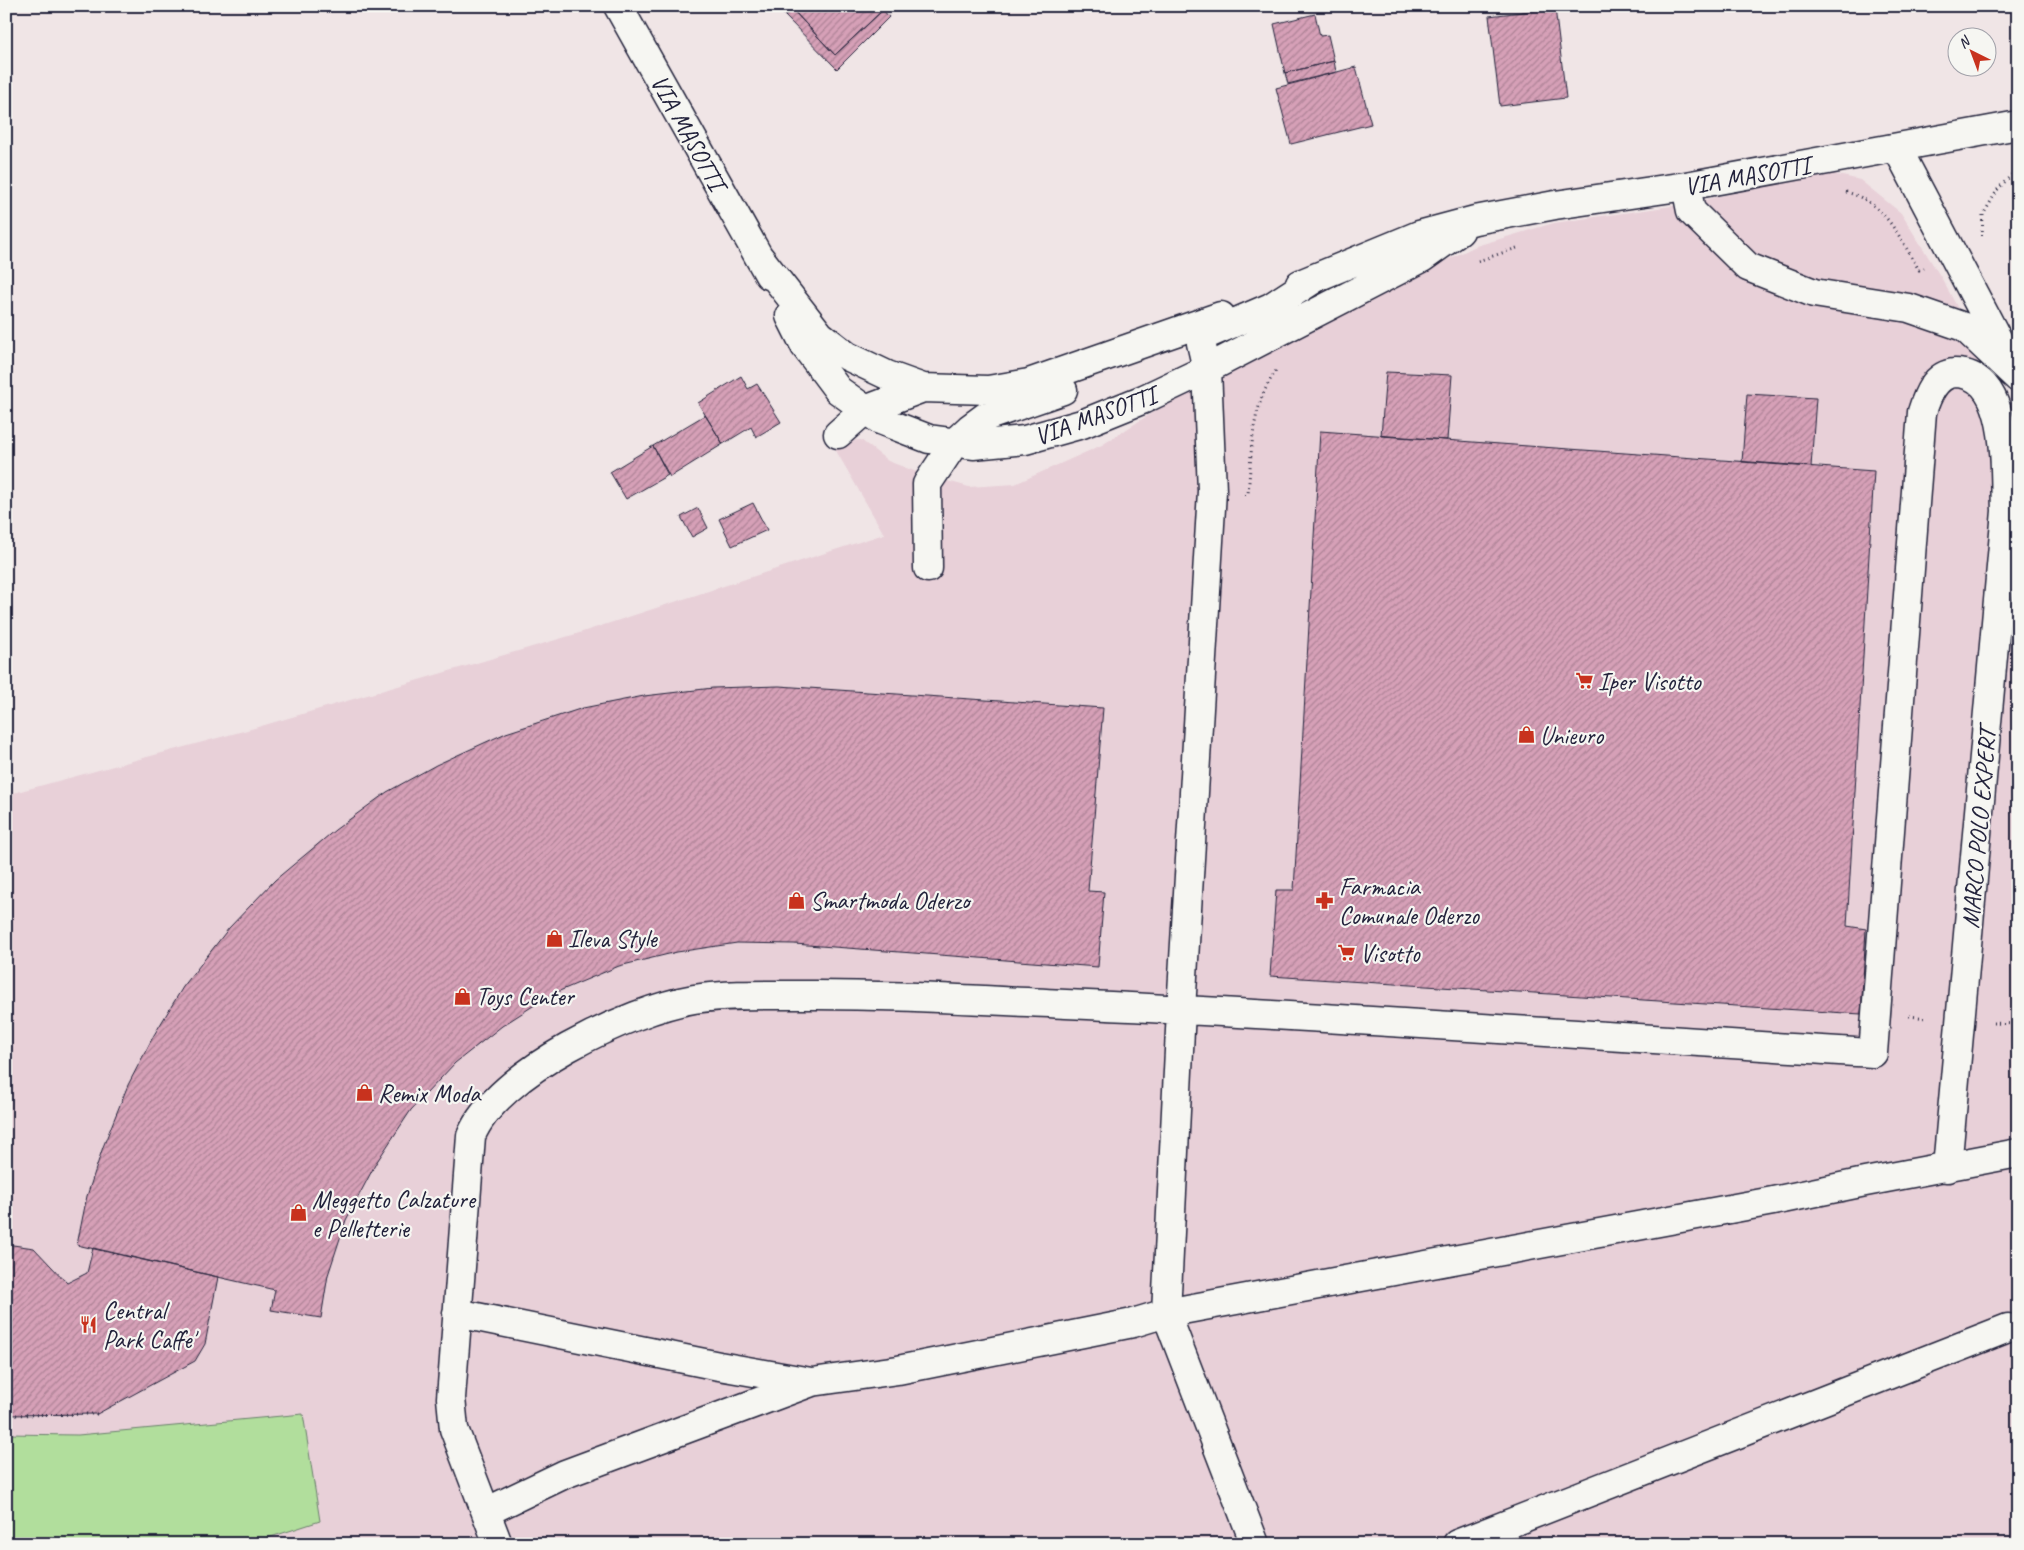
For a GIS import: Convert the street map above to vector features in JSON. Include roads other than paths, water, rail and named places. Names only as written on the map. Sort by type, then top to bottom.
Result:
[{"type":"street","name":"VIA MASOTTI","points":[[618,6],[760,258],[805,346],[838,390],[880,420],[930,439],[973,444],[1025,440],[1082,424],[1144,399],[1282,332],[1422,258],[1476,220]]},
{"type":"street","name":"VIA MASOTTI","points":[[760,258],[820,335],[847,356],[887,375],[923,388],[988,390],[1029,383],[1205,323],[1419,235],[1476,220],[1555,205],[1686,186],[2018,125]]},
{"type":"street","points":[[1897,148],[2018,378]]},
{"type":"street","points":[[1686,186],[1691,211],[1748,267],[1814,293],[1909,308],[1964,327],[2018,378]]},
{"type":"street","points":[[1255,1544],[1166,1314],[1181,1010],[1212,491],[1207,369],[1201,343],[1206,335],[1271,307],[1317,277]]},
{"type":"street","points":[[928,568],[927,484],[955,442],[985,417],[1104,377],[1122,351]]},
{"type":"street","name":"MARCO POLO EXPERT","points":[[1181,1010],[1873,1053],[1922,412],[1928,392],[1940,379],[1952,373],[1966,374],[1980,382],[1990,394],[1997,408],[2012,502],[1947,1168]]},
{"type":"street","points":[[838,434],[865,410],[923,388]]},
{"type":"street","points":[[498,1544],[454,1429],[451,1398],[471,1136],[477,1120],[502,1092],[552,1058],[599,1030],[652,1010],[694,999],[744,996],[833,995],[915,997],[1181,1010]]},
{"type":"street","points":[[486,1512],[565,1474],[812,1382],[898,1370],[1133,1323],[1166,1314],[1947,1168],[2018,1153]]},
{"type":"street","points":[[457,1313],[719,1366],[812,1382]]},
{"type":"street","points":[[1458,1544],[2008,1328]]},
{"type":"place","name":"Iper Visotto","points":[[1584,681]]},
{"type":"place","name":"Unieuro","points":[[1526,735]]},
{"type":"place","name":"Smartmoda Oderzo","points":[[796,900]]},
{"type":"place","name":"Farmacia Comunale Oderzo","points":[[1325,900]]},
{"type":"place","name":"Ileva Style","points":[[554,938]]},
{"type":"place","name":"Visotto","points":[[1346,953]]},
{"type":"place","name":"Toys Center","points":[[462,996]]},
{"type":"place","name":"Remix Moda","points":[[364,1093]]},
{"type":"place","name":"Meggetto Calzature e Pelletterie","points":[[298,1213]]},
{"type":"place","name":"Central Park Caffe'","points":[[89,1324]]}]
